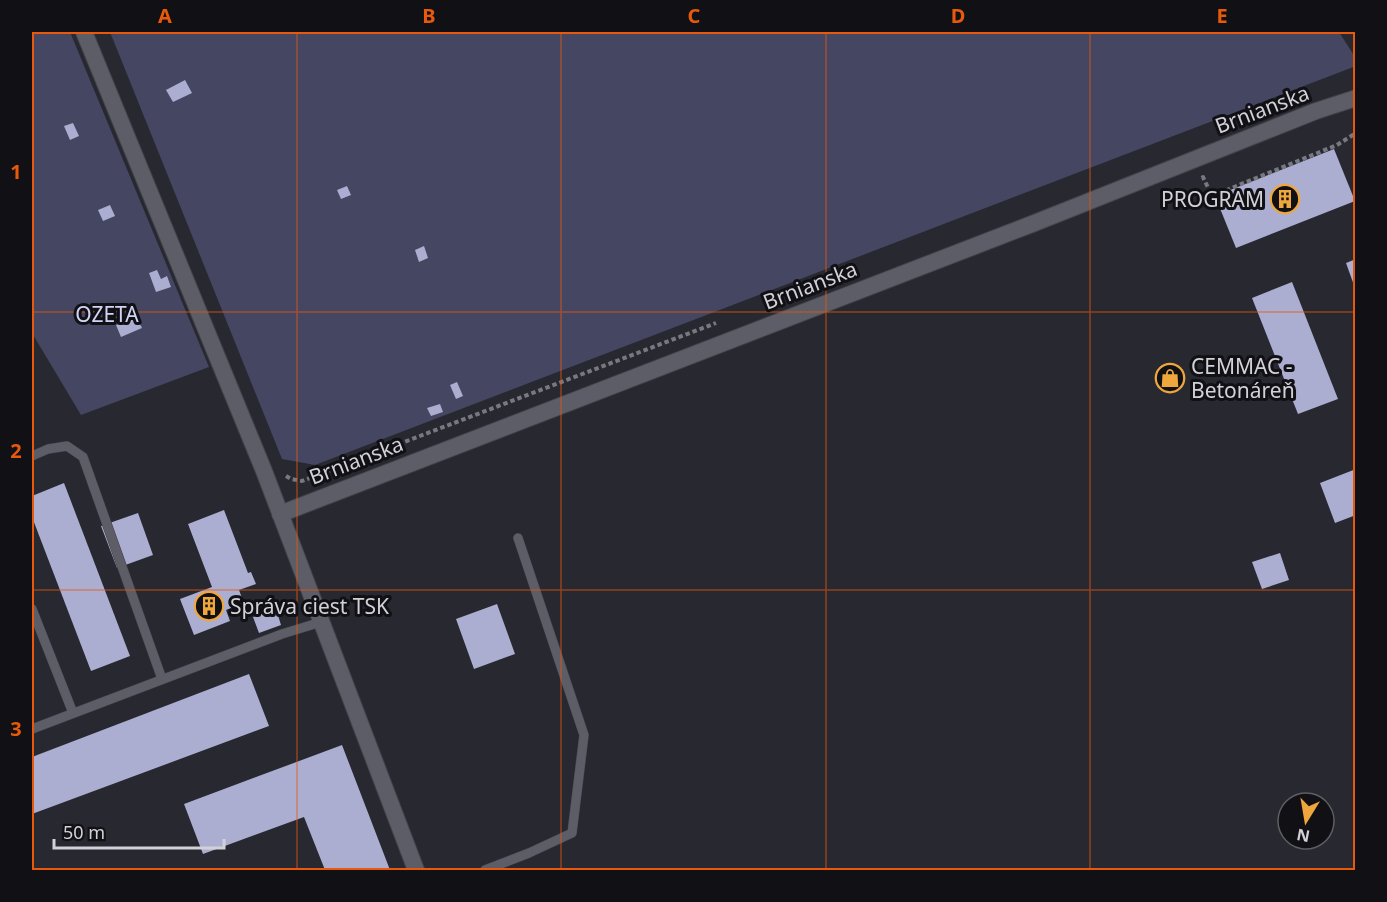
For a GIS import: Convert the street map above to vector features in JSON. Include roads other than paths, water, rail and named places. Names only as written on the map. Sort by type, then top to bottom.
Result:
[{"type":"street","points":[[84,32],[264,471],[416,870]]},
{"type":"street","name":"Brnianska","points":[[280,514],[1010,232],[1316,111],[1356,98]]},
{"type":"lane","points":[[32,456],[48,449],[67,446],[82,457],[162,680]]},
{"type":"lane","points":[[484,870],[572,833],[584,735],[518,538]]},
{"type":"lane","points":[[32,609],[73,713]]},
{"type":"lane","points":[[32,729],[282,634],[321,622]]},
{"type":"place","name":"PROGRAM","points":[[1285,199]]},
{"type":"place","name":"CEMMAC - Betonáreň","points":[[1170,378]]},
{"type":"place","name":"Správa ciest TSK","points":[[209,606]]},
{"type":"park label","name":"OZETA","points":[[107,314]]}]
